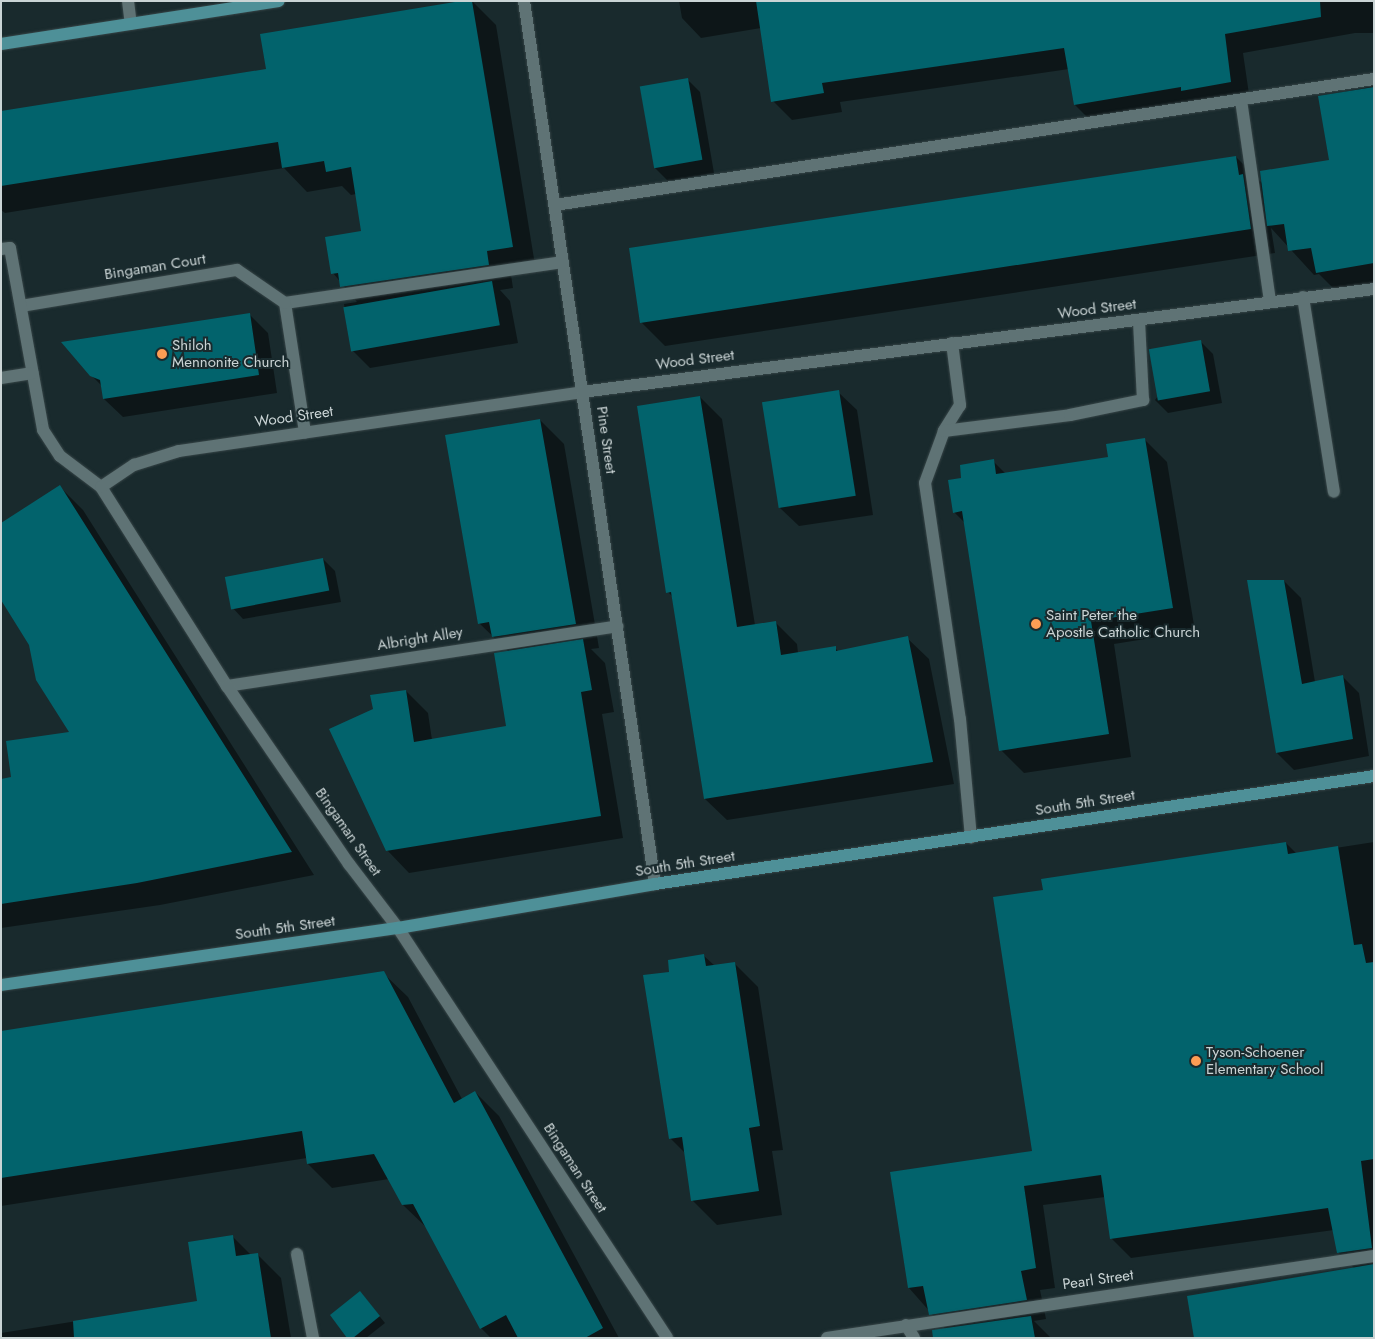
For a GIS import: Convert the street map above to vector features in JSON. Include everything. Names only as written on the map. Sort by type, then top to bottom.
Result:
[{"type":"main road","points":[[1,44],[279,1]]},
{"type":"main road","name":"South 5th Street","points":[[1,985],[398,928],[655,884],[1374,776]]},
{"type":"street","points":[[128,1],[131,24]]},
{"type":"street","name":"Pine Street","points":[[524,1],[655,884]]},
{"type":"street","points":[[555,205],[1374,79]]},
{"type":"street","points":[[1241,100],[1270,301]]},
{"type":"street","points":[[1,250],[10,248],[32,373],[1,378]]},
{"type":"street","points":[[305,432],[285,303],[563,262]]},
{"type":"street","name":"Bingaman Court","points":[[21,306],[237,270],[285,303]]},
{"type":"street","name":"Wood Street","points":[[101,488],[134,465],[178,451],[582,392],[1139,320],[1270,301],[1374,289]]},
{"type":"street","points":[[1303,297],[1334,492]]},
{"type":"street","points":[[944,431],[1070,415],[1144,400],[1139,320]]},
{"type":"street","points":[[952,343],[960,405],[944,431],[925,483],[960,719],[971,837]]},
{"type":"street","name":"Bingaman Street","points":[[32,373],[42,430],[60,456],[101,488],[228,686],[349,864],[398,928],[667,1338]]},
{"type":"street","name":"Albright Alley","points":[[228,686],[617,626]]},
{"type":"street","points":[[297,1254],[313,1338]]},
{"type":"street","name":"Pearl Street","points":[[827,1338],[1374,1256]]},
{"type":"street","points":[[906,1325],[914,1338]]},
{"type":"building","points":[[461,1],[472,1],[513,247],[487,251],[489,265],[340,287],[338,273],[331,274],[325,237],[361,231],[351,167],[326,172],[324,161],[282,168],[278,142],[1,186],[1,111],[266,69],[260,34]]},
{"type":"building","points":[[756,1],[1320,1],[1321,17],[1225,34],[1231,82],[1181,91],[1181,87],[1074,105],[1064,48],[822,83],[824,93],[771,102]]},
{"type":"building","points":[[688,78],[702,160],[654,168],[640,87]]},
{"type":"building","points":[[1374,87],[1374,263],[1316,273],[1311,248],[1288,251],[1284,224],[1267,226],[1260,171],[1329,160],[1318,96]]},
{"type":"building","points":[[1236,156],[1239,175],[1243,174],[1251,229],[640,323],[629,248]]},
{"type":"building","points":[[492,281],[500,325],[351,352],[343,307]]},
{"type":"building","name":"Shiloh Mennonite Church","points":[[250,313],[259,375],[103,399],[100,380],[90,376],[61,342]]},
{"type":"building","points":[[1201,340],[1210,391],[1158,400],[1149,349]]},
{"type":"building","points":[[839,390],[856,496],[779,508],[762,402]]},
{"type":"building","points":[[700,396],[737,627],[776,621],[781,655],[836,646],[836,651],[908,636],[933,762],[704,799],[671,592],[666,593],[637,406]]},
{"type":"building","points":[[540,419],[576,624],[492,637],[489,622],[478,624],[445,435]]},
{"type":"building","name":"Saint Peter the Apostle Catholic Church","points":[[1145,438],[1173,608],[1091,621],[1109,734],[999,751],[962,511],[953,513],[948,480],[961,478],[960,465],[994,459],[996,474],[1108,457],[1106,444]]},
{"type":"building","points":[[60,485],[292,852],[137,883],[1,904],[1,779],[11,777],[6,741],[69,732],[36,680],[29,645],[1,600],[1,523]]},
{"type":"building","points":[[323,558],[329,590],[231,609],[225,577]]},
{"type":"building","points":[[1247,580],[1284,580],[1302,684],[1343,675],[1353,739],[1276,753]]},
{"type":"building","points":[[583,639],[592,690],[581,692],[601,816],[386,851],[329,729],[373,709],[370,695],[406,690],[414,742],[506,726],[494,653]]},
{"type":"building","name":"Tyson-Schoener Elementary School","points":[[1286,842],[1288,854],[1338,846],[1354,945],[1362,944],[1366,963],[1374,962],[1374,1159],[1361,1161],[1372,1248],[1337,1253],[1328,1208],[1110,1239],[1101,1175],[1024,1186],[1036,1268],[1021,1271],[1027,1300],[929,1315],[923,1286],[908,1288],[890,1172],[1032,1151],[993,897],[1043,890],[1041,879]]},
{"type":"building","points":[[704,954],[706,966],[735,962],[760,1126],[749,1128],[759,1191],[691,1201],[682,1137],[669,1139],[643,975],[669,972],[668,960]]},
{"type":"building","points":[[384,971],[454,1103],[475,1091],[603,1328],[585,1338],[518,1338],[506,1315],[480,1329],[413,1204],[402,1205],[374,1154],[307,1164],[302,1131],[1,1178],[1,1031]]},
{"type":"building","points":[[233,1235],[236,1256],[258,1253],[271,1338],[74,1338],[73,1321],[197,1301],[188,1242]]},
{"type":"building","points":[[1374,1264],[1374,1338],[1194,1338],[1187,1296]]},
{"type":"building","points":[[360,1291],[380,1316],[353,1338],[347,1338],[330,1315]]},
{"type":"building","points":[[1031,1316],[1035,1338],[933,1338],[932,1330]]},
{"type":"place","name":"Shiloh Mennonite Church","points":[[162,354]]},
{"type":"place","name":"Saint Peter the Apostle Catholic Church","points":[[1036,624]]},
{"type":"place","name":"Tyson-Schoener Elementary School","points":[[1196,1061]]}]
